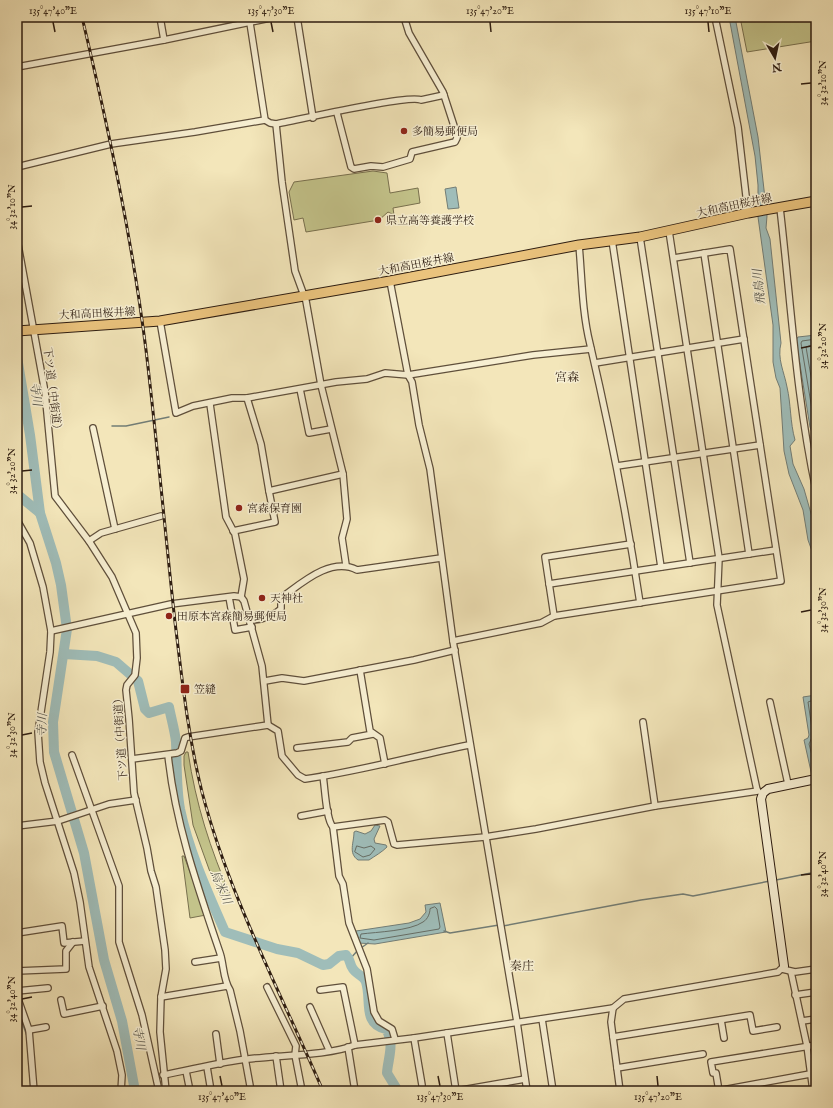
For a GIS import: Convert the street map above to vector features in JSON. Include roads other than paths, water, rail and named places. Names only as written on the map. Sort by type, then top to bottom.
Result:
[{"type":"main road","name":"大和高田桜井線","points":[[17,331],[160,321],[390,281],[579,245],[640,237],[816,200]]},
{"type":"street","points":[[160,17],[164,40]]},
{"type":"street","points":[[17,67],[164,40],[275,17]]},
{"type":"street","points":[[297,17],[313,118]]},
{"type":"street","points":[[337,113],[351,167],[354,169],[383,167],[410,159],[412,152],[455,142],[457,138],[444,96],[409,33],[404,17]]},
{"type":"street","points":[[715,17],[738,127],[749,213]]},
{"type":"street","points":[[250,23],[266,120]]},
{"type":"street","points":[[17,167],[111,144],[266,120],[270,123],[276,124],[313,118],[361,106],[397,100],[417,98],[420,100],[444,96]]},
{"type":"street","points":[[276,124],[282,182],[295,271],[306,301],[321,385],[343,474],[347,519],[342,538],[346,566]]},
{"type":"street","points":[[778,208],[797,374],[810,462],[816,490]]},
{"type":"street","points":[[669,231],[719,558],[717,605],[760,791],[760,802],[783,968]]},
{"type":"street","points":[[640,237],[690,563]]},
{"type":"street","name":"下ツ道（中街道）","points":[[17,239],[32,329],[45,392],[55,496],[89,542],[112,577],[136,633],[137,658],[135,675],[126,685],[126,690],[136,800],[156,888],[165,950],[166,969],[161,997],[160,1032],[163,1075],[166,1091]]},
{"type":"street","points":[[612,240],[661,567]]},
{"type":"street","points":[[579,245],[582,295],[617,466],[640,603]]},
{"type":"street","points":[[453,641],[541,623],[554,616],[780,581],[730,249],[674,258]]},
{"type":"street","points":[[704,253],[749,554]]},
{"type":"street","points":[[390,281],[408,375],[412,382],[419,425],[430,469],[441,558],[469,745],[501,925],[527,1091]]},
{"type":"street","points":[[160,321],[176,414],[192,406],[210,404],[232,398],[247,398],[336,382],[367,379],[385,373],[408,375],[533,355],[592,348]]},
{"type":"street","points":[[595,363],[744,340]]},
{"type":"street","points":[[300,389],[308,433],[331,429]]},
{"type":"street","points":[[233,531],[276,522],[261,444],[247,398]]},
{"type":"street","points":[[210,404],[226,517],[233,531],[244,580],[241,597],[244,601],[250,620],[265,681],[268,726]]},
{"type":"street","points":[[93,428],[115,529]]},
{"type":"street","points":[[617,466],[760,445]]},
{"type":"street","points":[[269,491],[343,474]]},
{"type":"street","points":[[89,542],[101,533],[161,516]]},
{"type":"street","points":[[17,520],[30,543],[43,587],[53,630],[38,732],[39,750],[45,783],[59,821],[74,876],[89,967],[117,1050],[122,1075],[121,1091]]},
{"type":"street","points":[[554,616],[545,557],[631,544]]},
{"type":"street","points":[[549,584],[776,550]]},
{"type":"street","points":[[250,620],[262,620],[276,613],[281,609],[281,599],[317,573],[332,567],[346,566],[357,570],[441,558]]},
{"type":"street","points":[[53,630],[188,601],[229,596],[241,597]]},
{"type":"street","points":[[229,596],[235,630],[252,628]]},
{"type":"street","points":[[265,681],[282,678],[304,681],[455,650]]},
{"type":"street","points":[[360,670],[370,731],[380,738],[385,764]]},
{"type":"street","points":[[770,702],[788,784]]},
{"type":"street","points":[[643,722],[655,806]]},
{"type":"street","points":[[132,759],[168,755],[181,751],[185,738],[188,736],[268,726],[278,731],[282,756],[298,775],[305,779],[385,764],[423,754],[469,745]]},
{"type":"street","points":[[297,748],[348,742],[352,738],[373,734]]},
{"type":"street","points":[[72,755],[119,886],[119,942],[142,1014],[159,1091]]},
{"type":"street","points":[[168,755],[170,774],[182,835],[230,990],[246,1059],[251,1091]]},
{"type":"street","points":[[322,776],[331,825],[333,827],[339,876],[343,884],[349,923],[367,969],[374,1012],[379,1021],[392,1029],[392,1040]]},
{"type":"street","points":[[333,827],[385,820],[388,822],[394,844],[397,845],[485,837],[536,829],[655,806],[760,791],[816,779]]},
{"type":"street","points":[[17,826],[59,821],[109,804],[136,800]]},
{"type":"street","points":[[301,816],[328,811]]},
{"type":"street","points":[[17,933],[62,926],[64,943],[85,941]]},
{"type":"street","points":[[17,970],[66,969],[66,951],[74,942]]},
{"type":"street","points":[[195,962],[221,958]]},
{"type":"street","points":[[783,968],[791,972],[816,969]]},
{"type":"street","points":[[163,1075],[246,1059],[296,1055],[355,1045],[414,1038],[613,1008],[624,999],[778,972],[783,968]]},
{"type":"street","points":[[791,972],[807,1046],[813,1091]]},
{"type":"street","points":[[161,997],[228,986]]},
{"type":"street","points":[[267,987],[296,1046],[302,1091]]},
{"type":"street","points":[[320,990],[343,987],[355,1045]]},
{"type":"street","points":[[17,991],[48,988]]},
{"type":"street","points":[[795,995],[816,992]]},
{"type":"street","points":[[17,996],[29,1030],[34,1091]]},
{"type":"street","points":[[61,1000],[64,1014],[103,1006]]},
{"type":"street","points":[[310,1007],[329,1050]]},
{"type":"street","points":[[613,1008],[610,1022],[620,1091]]},
{"type":"street","points":[[612,1037],[750,1015],[753,1031],[777,1027]]},
{"type":"street","points":[[542,1019],[553,1091]]},
{"type":"street","points":[[802,1021],[816,1019]]},
{"type":"street","points":[[721,1020],[724,1038]]},
{"type":"street","points":[[29,1030],[46,1027]]},
{"type":"street","points":[[447,1033],[456,1091],[526,1079]]},
{"type":"street","points":[[216,1034],[220,1064]]},
{"type":"street","points":[[414,1038],[422,1085]]},
{"type":"street","points":[[810,1074],[718,1091],[716,1073],[713,1073],[711,1062],[816,1044]]},
{"type":"street","points":[[348,1047],[355,1091]]},
{"type":"street","points":[[617,1068],[703,1054]]},
{"type":"street","points":[[276,1056],[281,1091]]},
{"type":"street","points":[[207,1067],[211,1091]]},
{"type":"street","points":[[186,1071],[190,1091]]},
{"type":"water","points":[[729,17],[735,17],[758,137],[767,216],[766,228],[770,239],[781,343],[780,360],[786,381],[795,440],[790,446],[793,464],[804,489],[816,531],[816,562],[808,540],[803,510],[789,474],[784,451],[780,388],[776,378],[773,362],[773,325],[758,217],[758,185],[755,156]]},
{"type":"water","points":[[456,187],[459,208],[448,209],[445,189]]},
{"type":"water","points":[[816,335],[816,444],[810,427],[796,340],[798,337]]},
{"type":"water","points":[[816,695],[816,775],[812,776],[804,740],[808,738],[809,735],[803,697]]},
{"type":"water","points":[[375,825],[380,826],[374,839],[375,843],[386,845],[387,847],[369,860],[358,860],[352,851],[354,832],[356,831],[365,834],[371,831]]},
{"type":"water","points":[[440,903],[446,932],[375,944],[358,943],[353,932],[409,923],[420,919],[426,912],[425,905]]},
{"type":"waterway","name":"寺川","points":[[17,357],[30,435],[40,513],[56,563],[61,585],[67,629],[53,722],[54,752],[84,853],[104,960],[122,1021],[135,1091]]},
{"type":"waterway","points":[[112,426],[126,426],[169,417]]},
{"type":"waterway","points":[[17,494],[40,513]]},
{"type":"waterway","name":"烏米川","points":[[64,654],[97,656],[116,662],[138,681],[145,709],[149,713],[169,707],[176,742],[180,809],[188,841],[225,932],[277,949],[298,953],[323,965],[329,964],[339,956],[346,955],[353,969],[364,978],[366,982],[371,1017],[378,1026],[386,1029],[389,1035],[391,1046],[387,1073],[398,1091]]},
{"type":"waterway","points":[[776,880],[816,872]]},
{"type":"waterway","points":[[503,926],[641,900],[683,894],[693,896],[770,881]]},
{"type":"waterway","points":[[444,931],[450,933],[499,925]]},
{"type":"waterway","points":[[361,948],[368,943]]},
{"type":"waterway","points":[[350,959],[358,950]]},
{"type":"waterway","points":[[17,1008],[27,1036],[31,1091]]},
{"type":"railway","points":[[82,17],[101,100],[134,266],[150,384],[180,665],[189,729],[197,771],[213,831],[226,869],[257,944],[323,1091]]},
{"type":"place","name":"多簡易郵便局","points":[[404,131]]},
{"type":"place","name":"県立高等養護学校","points":[[378,220]]},
{"type":"place","name":"宮森保育園","points":[[239,508]]},
{"type":"place","name":"天神社","points":[[262,598]]},
{"type":"place","name":"田原本宮森簡易郵便局","points":[[169,616]]},
{"type":"place","name":"笠縫","points":[[185,689]]},
{"type":"district","name":"宮森","points":[[567,377]]},
{"type":"district","name":"秦庄","points":[[522,966]]},
{"type":"water label","name":"飛鳥川","points":[[759,287]]}]
